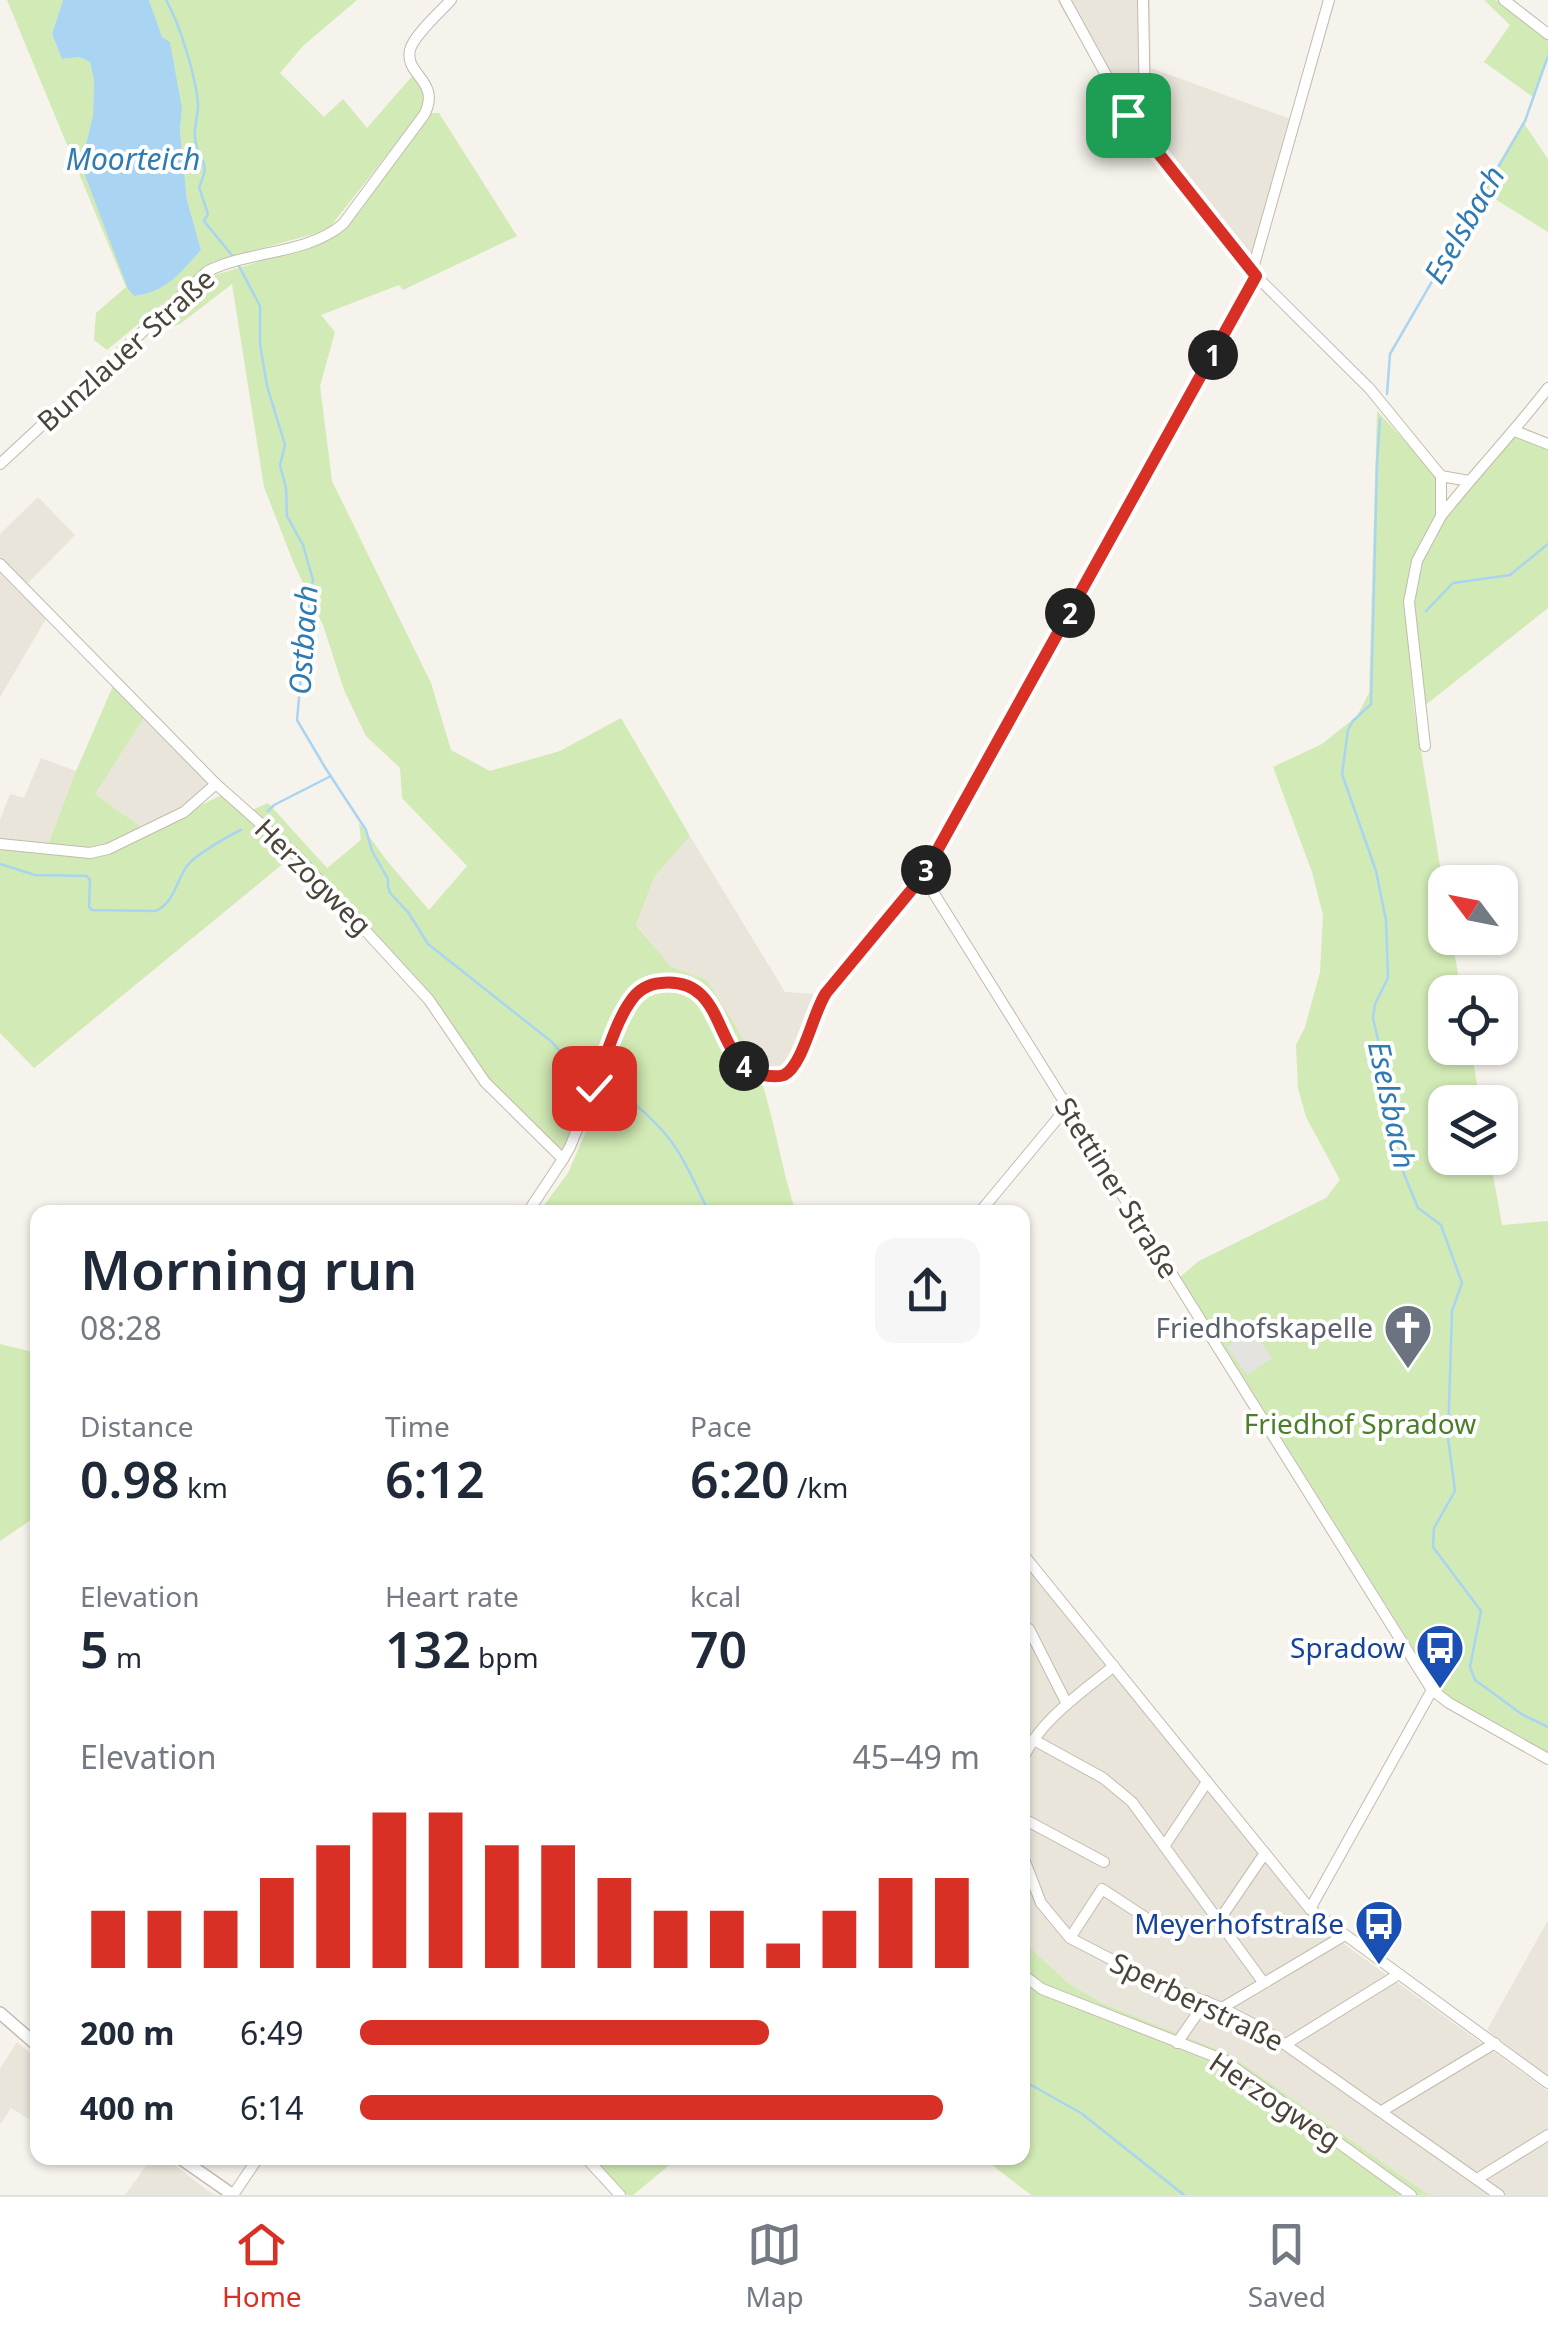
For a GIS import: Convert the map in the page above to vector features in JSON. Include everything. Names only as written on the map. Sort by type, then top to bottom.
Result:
[{"type":"street","name":"Bunzlauer Straße","points":[[0,464],[208,271],[317,240],[344,224],[430,104],[430,92],[409,52],[414,41],[451,0]]},
{"type":"street","points":[[1065,0],[1128,115],[1254,274],[1370,390],[1442,476],[1468,481]]},
{"type":"street","points":[[1137,126],[1145,112],[1143,0]]},
{"type":"street","points":[[533,1205],[563,1159],[627,1006],[638,992],[656,983],[671,982],[700,993],[715,1012],[734,1057],[748,1070],[766,1076],[784,1075],[801,1054],[826,993],[923,876],[1254,274],[1329,0]]},
{"type":"street","points":[[1504,0],[1548,34]]},
{"type":"street","points":[[1425,746],[1410,602],[1417,561],[1441,516],[1548,388]]},
{"type":"street","points":[[1516,430],[1548,444]]},
{"type":"street","points":[[1441,516],[1442,476]]},
{"type":"street","name":"Herzogweg","points":[[0,564],[216,784],[297,856],[430,1000],[485,1082],[563,1159]]},
{"type":"street","points":[[0,844],[90,853],[184,812],[216,784]]},
{"type":"street","name":"Stettiner Straße","points":[[923,876],[1432,1690],[1449,1704],[1548,1758]]},
{"type":"street","points":[[986,1205],[1066,1107]]},
{"type":"street","points":[[1030,1564],[1310,1909],[1546,2078]]},
{"type":"street","points":[[1030,1631],[1066,1704]]},
{"type":"street","points":[[1030,1746],[1066,1704],[1114,1666]]},
{"type":"street","points":[[1310,1909],[1432,1690]]},
{"type":"street","points":[[1034,1740],[1132,1802],[1263,1982]]},
{"type":"street","points":[[1164,1845],[1207,1782]]},
{"type":"street","points":[[1030,1822],[1104,1862]]},
{"type":"street","points":[[1218,1922],[1265,1853]]},
{"type":"street","name":"Sperberstraße","points":[[1030,1875],[1041,1903],[1070,1938],[1154,1982],[1206,2001],[1263,2029],[1500,2195]]},
{"type":"street","points":[[1070,1938],[1102,1889],[1160,1927]]},
{"type":"street","points":[[1222,2008],[1345,1935]]},
{"type":"street","points":[[1286,2044],[1399,1974]]},
{"type":"street","name":"Herzogweg","points":[[1030,1980],[1042,1989],[1224,2060],[1412,2195]]},
{"type":"street","points":[[1178,2043],[1206,2001]]},
{"type":"street","points":[[0,2013],[30,2039]]},
{"type":"street","points":[[1382,2112],[1495,2043]]},
{"type":"street","points":[[1477,2178],[1548,2135]]},
{"type":"street","points":[[190,2165],[233,2195],[254,2165]]},
{"type":"street","points":[[592,2165],[620,2195]]},
{"type":"shaded area","points":[[1057,0],[1150,0],[1151,68],[1296,121],[1256,266],[1245,266],[1128,123]]},
{"type":"shaded area","points":[[38,497],[75,535],[27,584],[0,557],[0,534]]},
{"type":"shaded area","points":[[0,572],[47,617],[0,697]]},
{"type":"shaded area","points":[[144,718],[207,779],[208,786],[178,810],[143,828],[95,794]]},
{"type":"shaded area","points":[[41,758],[76,771],[45,853],[0,847],[0,820],[10,794],[24,798]]},
{"type":"shaded area","points":[[690,836],[785,992],[816,994],[791,1059],[778,1070],[756,1069],[707,980],[671,968],[636,924],[654,877]]},
{"type":"shaded area","points":[[1252,1329],[1272,1358],[1247,1375],[1227,1347]]},
{"type":"shaded area","points":[[1032,1572],[1298,1902],[1326,1931],[1548,2091],[1548,2195],[1429,2195],[1229,2054],[1104,2004],[1068,1983],[1030,1948]]},
{"type":"shaded area","points":[[1548,1920],[1548,2076],[1487,2030]]},
{"type":"shaded area","points":[[17,2042],[30,2053],[30,2120],[11,2108],[0,2125],[0,2069]]},
{"type":"shaded area","points":[[147,2165],[174,2165],[214,2195],[125,2195]]},
{"type":"green space","points":[[7,0],[63,0],[52,34],[62,59],[79,57],[90,62],[93,115],[81,165],[134,296],[164,286],[201,250],[187,200],[180,130],[182,108],[170,43],[162,37],[149,0],[357,0],[303,46],[280,73],[324,117],[343,99],[367,128],[413,75],[426,99],[420,113],[330,227],[214,261],[107,350],[94,340],[96,313],[126,287]]},
{"type":"green space","points":[[1484,0],[1496,0],[1548,38],[1548,59],[1533,97],[1484,62],[1510,25]]},
{"type":"green space","points":[[430,113],[439,113],[517,236],[403,290],[399,285],[321,315],[335,332],[320,386],[332,481],[431,683],[451,750],[490,771],[560,751],[621,718],[690,836],[654,877],[636,925],[671,967],[707,980],[744,1040],[767,1098],[794,1205],[544,1205],[568,1173],[637,1004],[626,996],[563,1148],[550,1154],[475,1077],[426,1001],[290,858],[34,1068],[0,1033],[0,847],[45,853],[113,686],[144,718],[95,794],[147,831],[226,793],[252,810],[268,803],[327,868],[361,840],[359,823],[429,910],[467,866],[402,798],[400,768],[366,736],[344,690],[323,625],[264,487],[232,284],[180,324],[138,339],[212,276],[319,243],[337,233]]},
{"type":"green space","points":[[1523,122],[1548,159],[1548,232],[1482,191]]},
{"type":"green space","name":"Friedhof Spradow","points":[[1377,411],[1438,477],[1437,515],[1405,601],[1414,709],[1440,865],[1428,865],[1428,955],[1455,955],[1458,975],[1428,975],[1428,1065],[1474,1065],[1477,1085],[1428,1085],[1428,1175],[1493,1175],[1502,1225],[1548,1221],[1548,1756],[1458,1705],[1438,1688],[1217,1335],[1211,1339],[1174,1282],[1199,1261],[1326,1198],[1340,1180],[1306,1117],[1298,1088],[1296,1045],[1320,972],[1323,915],[1312,872],[1273,767],[1322,744],[1357,716],[1369,693]]},
{"type":"green space","points":[[1516,435],[1548,448],[1548,608],[1423,707],[1413,602],[1422,563],[1445,518]]},
{"type":"green space","points":[[0,1344],[30,1351],[30,1520],[0,1541]]},
{"type":"green space","points":[[1030,1948],[1068,1983],[1104,2004],[1229,2054],[1429,2195],[1031,2195],[992,2165],[1030,2165]]},
{"type":"green space","points":[[599,2165],[669,2165],[633,2195],[627,2195]]},
{"type":"water","name":"Moorteich","points":[[63,0],[149,0],[162,37],[170,42],[182,108],[180,130],[187,200],[201,250],[172,280],[145,294],[134,296],[128,289],[81,165],[93,115],[94,80],[90,62],[79,57],[62,59],[52,34]]},
{"type":"waterway","name":"Ostbach","points":[[166,0],[182,36],[197,93],[195,137],[205,171],[199,187],[208,214],[204,221],[235,259]]},
{"type":"waterway","name":"Eselsbach","points":[[1387,394],[1390,354],[1525,121],[1548,56]]},
{"type":"waterway","name":"Ostbach","points":[[239,266],[260,306],[260,344],[267,386],[285,445],[280,465],[287,516],[303,545],[313,580],[297,720],[366,830],[372,851],[388,879],[390,893],[408,912],[428,944],[594,1076]]},
{"type":"waterway","name":"Eselsbach","points":[[1380,419],[1371,704],[1348,730],[1342,774],[1376,871],[1386,920],[1388,978],[1375,1004],[1373,1018],[1404,1153],[1402,1169],[1418,1208],[1441,1225],[1462,1283],[1452,1311],[1448,1438],[1455,1491],[1434,1528],[1433,1547],[1481,1611],[1470,1667],[1475,1680],[1523,1715],[1548,1727]]},
{"type":"waterway","name":"Eselsbach","points":[[1426,611],[1453,583],[1510,575],[1548,544]]},
{"type":"waterway","points":[[268,811],[331,776]]},
{"type":"waterway","points":[[0,864],[35,875],[87,876],[92,910],[155,911],[171,898],[191,862],[241,830]]},
{"type":"waterway","name":"Ostbach","points":[[600,1080],[636,1105],[667,1136],[706,1205]]},
{"type":"waterway","name":"Ostbach","points":[[1030,2084],[1081,2113],[1184,2195]]},
{"type":"place","name":"Friedhofskapelle","points":[[1408,1370]]},
{"type":"place","name":"Spradow","points":[[1440,1690]]},
{"type":"place","name":"Meyerhofstraße","points":[[1379,1966]]},
{"type":"route","points":[[594,1088],[627,1006],[638,992],[656,983],[671,982],[700,993],[715,1012],[734,1057],[748,1070],[766,1076],[784,1075],[794,1065],[826,993],[923,876],[1256,276],[1128,115]]}]
